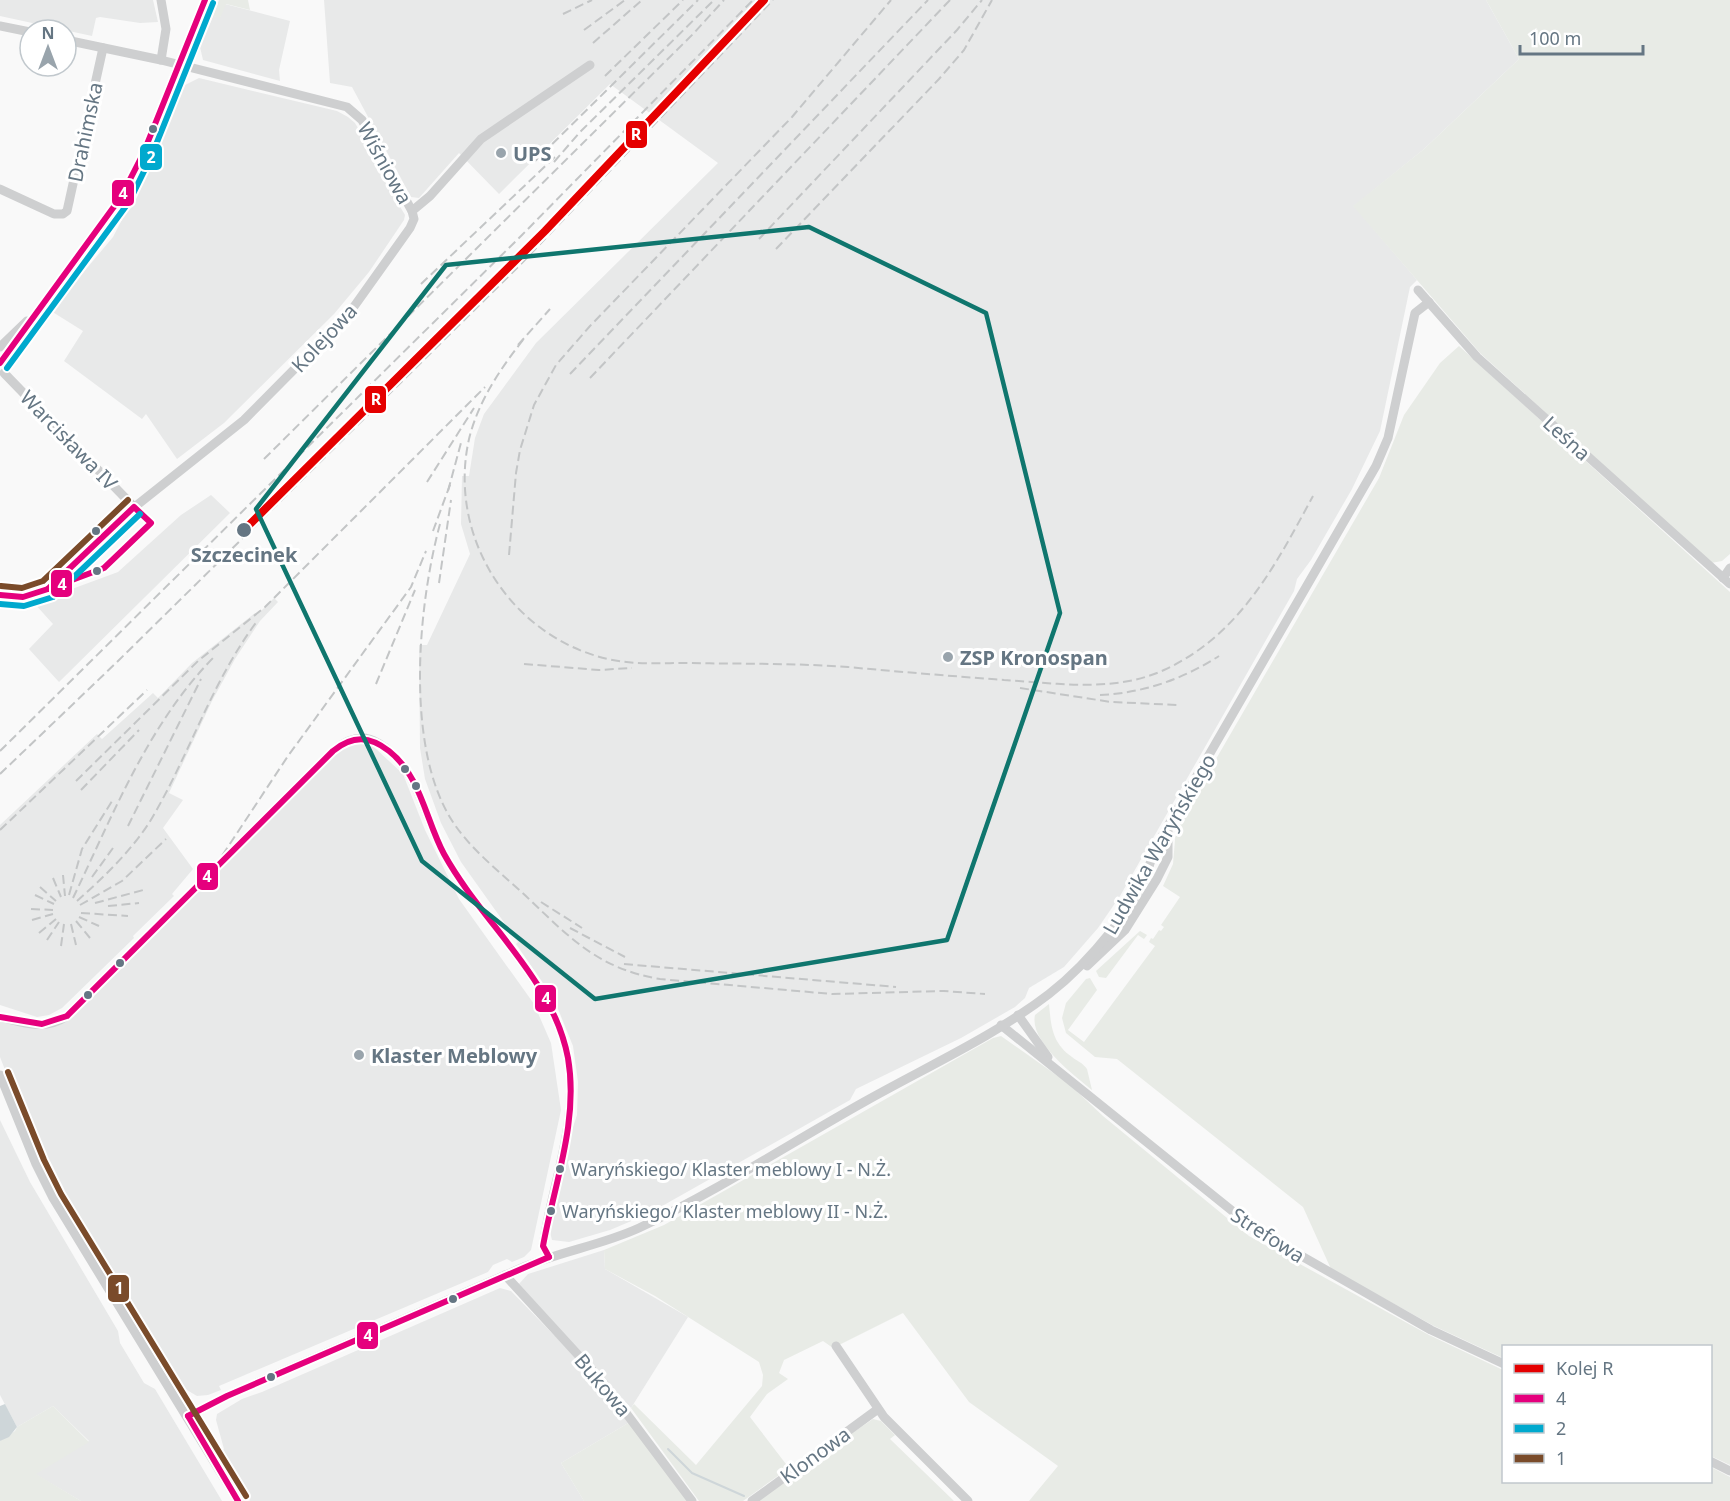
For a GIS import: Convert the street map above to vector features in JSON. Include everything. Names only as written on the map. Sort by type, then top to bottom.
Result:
[{"type":"street","points":[[161,0],[166,29],[161,60]]},
{"type":"street","points":[[0,363],[121,198],[143,154],[205,0]]},
{"type":"street","points":[[0,26],[18,30]]},
{"type":"street","name":"Wiśniowa","points":[[78,43],[161,60],[341,104],[352,110],[362,120],[412,211],[430,196],[481,139],[591,65]]},
{"type":"street","name":"Drahimska","points":[[0,189],[54,214],[63,214],[69,207],[103,48]]},
{"type":"street","name":"Kolejowa","points":[[3,594],[32,595],[48,589],[134,507],[253,412],[348,315],[410,228],[414,219],[412,211]]},
{"type":"street","name":"Leśna","points":[[1418,290],[1476,357],[1727,581],[1730,568]]},
{"type":"street","name":"Ludwika Waryńskiego","points":[[188,1416],[227,1396],[505,1275],[549,1257],[609,1240],[655,1220],[1018,1015],[1083,966],[1128,906],[1150,865],[1152,854],[1376,466],[1388,438],[1415,313],[1429,302]]},
{"type":"street","points":[[0,347],[40,310]]},
{"type":"street","name":"Warcisława IV","points":[[4,373],[134,507]]},
{"type":"street","points":[[0,1017],[41,1025],[54,1023],[67,1016],[333,751],[352,739],[362,738],[375,741],[405,765],[413,778],[446,857],[544,998],[563,1039],[569,1069],[571,1101],[567,1132],[544,1236],[543,1246],[549,1257]]},
{"type":"street","points":[[1083,966],[1130,922],[1168,857],[1168,829]]},
{"type":"street","name":"Strefowa","points":[[1018,1015],[1057,1068]]},
{"type":"street","name":"Strefowa","points":[[1001,1025],[1256,1230],[1421,1324],[1502,1364]]},
{"type":"street","points":[[0,1075],[36,1164],[53,1198],[238,1501]]},
{"type":"street","name":"Bukowa","points":[[505,1275],[602,1381],[692,1501]]},
{"type":"street","points":[[836,1346],[878,1409],[899,1434],[968,1501]]},
{"type":"street","name":"Klonowa","points":[[752,1501],[878,1409]]},
{"type":"street","points":[[1712,1462],[1730,1470]]},
{"type":"highlighted area","points":[[809,227],[986,313],[1060,613],[947,940],[595,999],[422,861],[256,509],[446,265]]},
{"type":"shaded area","points":[[0,0],[153,0],[158,22],[140,23],[100,17],[96,18],[92,36],[78,33],[78,18],[18,18],[18,20],[0,16]]},
{"type":"shaded area","points":[[219,0],[248,0],[250,10],[226,4],[220,18],[213,16]]},
{"type":"shaded area","points":[[324,0],[1486,0],[1519,59],[1424,149],[1354,206],[1417,280],[1410,287],[1380,431],[1352,489],[1311,560],[1297,579],[1294,591],[1120,896],[1098,928],[1064,967],[1029,988],[1025,998],[1015,1007],[961,1038],[856,1089],[850,1100],[648,1214],[610,1230],[569,1242],[552,1240],[550,1232],[577,1115],[578,1082],[573,1046],[554,999],[516,944],[518,942],[461,862],[441,823],[425,779],[420,748],[419,645],[427,645],[470,554],[461,524],[462,476],[469,476],[475,438],[484,414],[536,343],[718,163],[610,84],[499,194],[459,153],[419,198],[411,197],[352,87],[330,83]]},
{"type":"shaded area","points":[[1486,0],[1730,0],[1730,554],[1722,561],[1711,563],[1480,353],[1353,206],[1424,149],[1519,59]]},
{"type":"shaded area","points":[[225,4],[290,21],[279,70],[280,81],[203,60],[200,47],[213,16],[220,17]]},
{"type":"shaded area","points":[[199,78],[337,111],[348,117],[355,123],[374,155],[382,176],[405,215],[404,220],[369,272],[334,314],[224,423],[177,459],[146,414],[142,419],[64,361],[83,331],[51,311],[113,237],[144,177],[185,85]]},
{"type":"shaded area","points":[[1459,346],[1730,592],[1730,1465],[1712,1456],[1712,1345],[1502,1345],[1502,1358],[1434,1326],[1331,1269],[1303,1207],[1117,1059],[1095,1057],[1066,1033],[1062,1018],[1066,1003],[1086,979],[1090,978],[1097,990],[1068,1030],[1084,1042],[1155,946],[1149,942],[1151,938],[1153,939],[1164,927],[1161,925],[1180,897],[1163,886],[1173,864],[1176,828],[1379,478],[1404,415],[1440,363]]},
{"type":"shaded area","points":[[211,495],[230,513],[59,682],[29,649],[53,624],[34,603],[118,572],[181,515]]},
{"type":"shaded area","points":[[274,598],[278,602],[260,621],[235,659],[212,701],[169,793],[183,800],[163,828],[193,869],[172,894],[174,896],[62,1008],[49,1015],[37,1017],[0,1005],[0,825],[97,734],[102,739],[153,693],[158,698],[192,663],[255,613],[257,615]]},
{"type":"shaded area","points":[[357,742],[367,742],[403,774],[425,830],[459,899],[534,1004],[551,1043],[561,1110],[531,1250],[524,1257],[512,1262],[507,1259],[493,1265],[488,1272],[219,1386],[221,1390],[197,1396],[180,1386],[41,1162],[0,1057],[0,1021],[41,1029],[62,1024],[262,824],[342,748]]},
{"type":"shaded area","points":[[1140,931],[1147,935],[1144,939],[1138,935],[1106,978],[1099,977],[1096,971]]},
{"type":"shaded area","points":[[1049,1004],[1056,1040],[1065,1052],[1087,1069],[1092,1090],[1054,1057],[1039,1036],[1035,1025],[1035,1015]]},
{"type":"shaded area","points":[[1001,1036],[1069,1084],[1103,1116],[1249,1236],[1429,1335],[1502,1370],[1502,1483],[1712,1483],[1712,1468],[1730,1477],[1730,1501],[1029,1501],[1058,1466],[969,1402],[903,1313],[833,1348],[823,1341],[784,1360],[779,1373],[788,1379],[767,1394],[750,1417],[789,1468],[743,1501],[699,1501],[631,1408],[634,1404],[696,1465],[762,1386],[763,1375],[759,1362],[655,1296],[605,1269],[604,1250],[664,1225],[993,1038]]},
{"type":"shaded area","points":[[0,1120],[30,1182],[118,1331],[120,1343],[144,1383],[155,1389],[222,1501],[81,1501],[35,1474],[89,1441],[53,1406],[17,1427],[0,1395]]},
{"type":"shaded area","points":[[604,1250],[605,1269],[688,1317],[631,1408],[519,1284],[528,1274]]},
{"type":"shaded area","points":[[500,1288],[511,1291],[584,1366],[630,1422],[561,1463],[584,1501],[250,1501],[220,1452],[224,1449],[216,1420],[217,1414],[242,1399]]},
{"type":"shaded area","points":[[5,1404],[17,1427],[9,1437],[0,1441],[0,1406]]},
{"type":"shaded area","points":[[53,1406],[89,1442],[36,1474],[81,1501],[0,1501],[0,1441],[15,1431],[17,1427]]},
{"type":"shaded area","points":[[873,1419],[881,1421],[895,1435],[890,1439],[954,1501],[757,1501],[801,1469],[806,1474],[845,1445],[842,1440]]},
{"type":"shaded area","points":[[630,1422],[688,1501],[584,1501],[561,1463]]},
{"type":"waterway","points":[[668,1449],[692,1473],[744,1496]]},
{"type":"railway","points":[[563,14],[592,0]]},
{"type":"railway","points":[[584,30],[625,0]]},
{"type":"railway","points":[[593,43],[642,0]]},
{"type":"railway","points":[[605,76],[683,0]]},
{"type":"railway","points":[[533,163],[698,0]]},
{"type":"railway","points":[[554,162],[580,132],[714,0]]},
{"type":"railway","points":[[264,459],[693,34],[724,0]]},
{"type":"railway","points":[[0,751],[522,235],[753,0]]},
{"type":"railway","points":[[0,774],[117,662],[519,266],[773,0]]},
{"type":"railway","points":[[509,555],[520,450],[534,405],[556,365],[590,326],[792,117],[891,0]]},
{"type":"railway","points":[[570,374],[928,0]]},
{"type":"railway","points":[[590,378],[950,0]]},
{"type":"railway","points":[[759,239],[957,30],[982,0]]},
{"type":"railway","points":[[776,249],[939,79],[964,50],[992,0]]},
{"type":"railway","points":[[421,284],[557,155]]},
{"type":"railway","points":[[518,345],[550,309]]},
{"type":"railway","points":[[523,340],[491,386],[473,425],[465,476],[468,512],[478,546],[494,578],[516,606],[542,629],[573,647],[608,659],[647,663],[828,666],[1085,685],[1125,682],[1164,670],[1191,655],[1235,618],[1269,573],[1313,496]]},
{"type":"railway","points":[[76,781],[198,661],[265,607],[485,387]]},
{"type":"railway","points":[[427,482],[474,408]]},
{"type":"railway","points":[[448,491],[462,439]]},
{"type":"railway","points":[[433,531],[451,482]]},
{"type":"railway","points":[[439,583],[451,500]]},
{"type":"railway","points":[[440,524],[426,594],[420,674],[427,753],[436,788],[451,819],[468,841],[560,928],[588,951],[604,960],[620,968],[660,979],[832,994],[944,991],[985,994]]},
{"type":"railway","points":[[200,889],[288,756],[411,587],[426,551]]},
{"type":"railway","points":[[376,684],[415,590]]},
{"type":"railway","points":[[77,901],[116,864],[149,823],[213,694],[241,644],[258,620]]},
{"type":"railway","points":[[1100,695],[1132,691],[1163,683],[1191,672],[1219,656]]},
{"type":"railway","points":[[73,898],[118,803],[151,741],[170,711],[214,657]]},
{"type":"railway","points":[[524,664],[599,670],[632,668]]},
{"type":"railway","points":[[128,826],[201,679]]},
{"type":"railway","points":[[1020,688],[1111,702],[1178,705]]},
{"type":"railway","points":[[0,830],[147,690]]},
{"type":"railway","points":[[81,790],[139,730]]},
{"type":"railway","points":[[69,895],[82,849],[114,798]]},
{"type":"railway","points":[[80,905],[122,881],[166,839]]},
{"type":"railway","points":[[92,877],[113,848]]},
{"type":"railway","points":[[63,875],[65,896]]},
{"type":"railway","points":[[53,878],[61,897]]},
{"type":"railway","points":[[40,887],[56,901]]},
{"type":"railway","points":[[95,903],[147,889]]},
{"type":"railway","points":[[35,895],[54,904]]},
{"type":"railway","points":[[541,902],[582,928]]},
{"type":"railway","points":[[108,906],[139,903]]},
{"type":"railway","points":[[31,909],[53,910]]},
{"type":"railway","points":[[81,913],[128,916]]},
{"type":"railway","points":[[32,920],[53,914]]},
{"type":"railway","points":[[79,917],[99,926]]},
{"type":"railway","points":[[39,933],[56,919]]},
{"type":"railway","points":[[76,921],[90,938]]},
{"type":"railway","points":[[47,940],[59,922]]},
{"type":"railway","points":[[61,946],[64,924]]},
{"type":"railway","points":[[71,924],[76,945]]},
{"type":"railway","points":[[570,928],[625,957]]},
{"type":"railway","points":[[624,964],[896,987]]},
{"type":"rail line","name":"R","points":[[244,530],[545,231],[764,0]]},
{"type":"transit line","name":"4","points":[[0,363],[121,197],[143,154],[205,0]]},
{"type":"transit line","name":"2","points":[[7,368],[129,202],[151,157],[213,3]]},
{"type":"transit line","name":"1","points":[[1,586],[22,588],[43,581],[128,500]]},
{"type":"transit line","name":"4","points":[[134,507],[151,523],[104,568],[48,589],[134,507]]},
{"type":"transit line","name":"2","points":[[0,604],[24,606],[53,597],[140,514]]},
{"type":"transit line","name":"4","points":[[0,595],[23,597],[48,589]]},
{"type":"transit line","name":"4","points":[[0,1017],[42,1024],[67,1016],[333,751],[354,740],[375,742],[400,761],[409,773],[444,854],[477,904],[532,976],[548,1002],[560,1029],[568,1058],[571,1082],[570,1105],[564,1153],[543,1246],[549,1257]]},
{"type":"transit line","name":"1","points":[[8,1072],[44,1160],[61,1194],[246,1496]]},
{"type":"transit line","name":"4","points":[[188,1416],[227,1396],[549,1257]]},
{"type":"transit line","name":"4","points":[[188,1416],[238,1501]]},
{"type":"place","name":"UPS","points":[[501,153]]},
{"type":"place","name":"Szczecinek","points":[[244,530]]},
{"type":"place","name":"ZSP Kronospan","points":[[948,657]]},
{"type":"place","name":"Klaster Meblowy","points":[[359,1055]]},
{"type":"place","name":"Waryńskiego/ Klaster meblowy I - N.Ż.","points":[[560,1169]]},
{"type":"place","name":"Waryńskiego/ Klaster meblowy II - N.Ż.","points":[[551,1211]]}]
